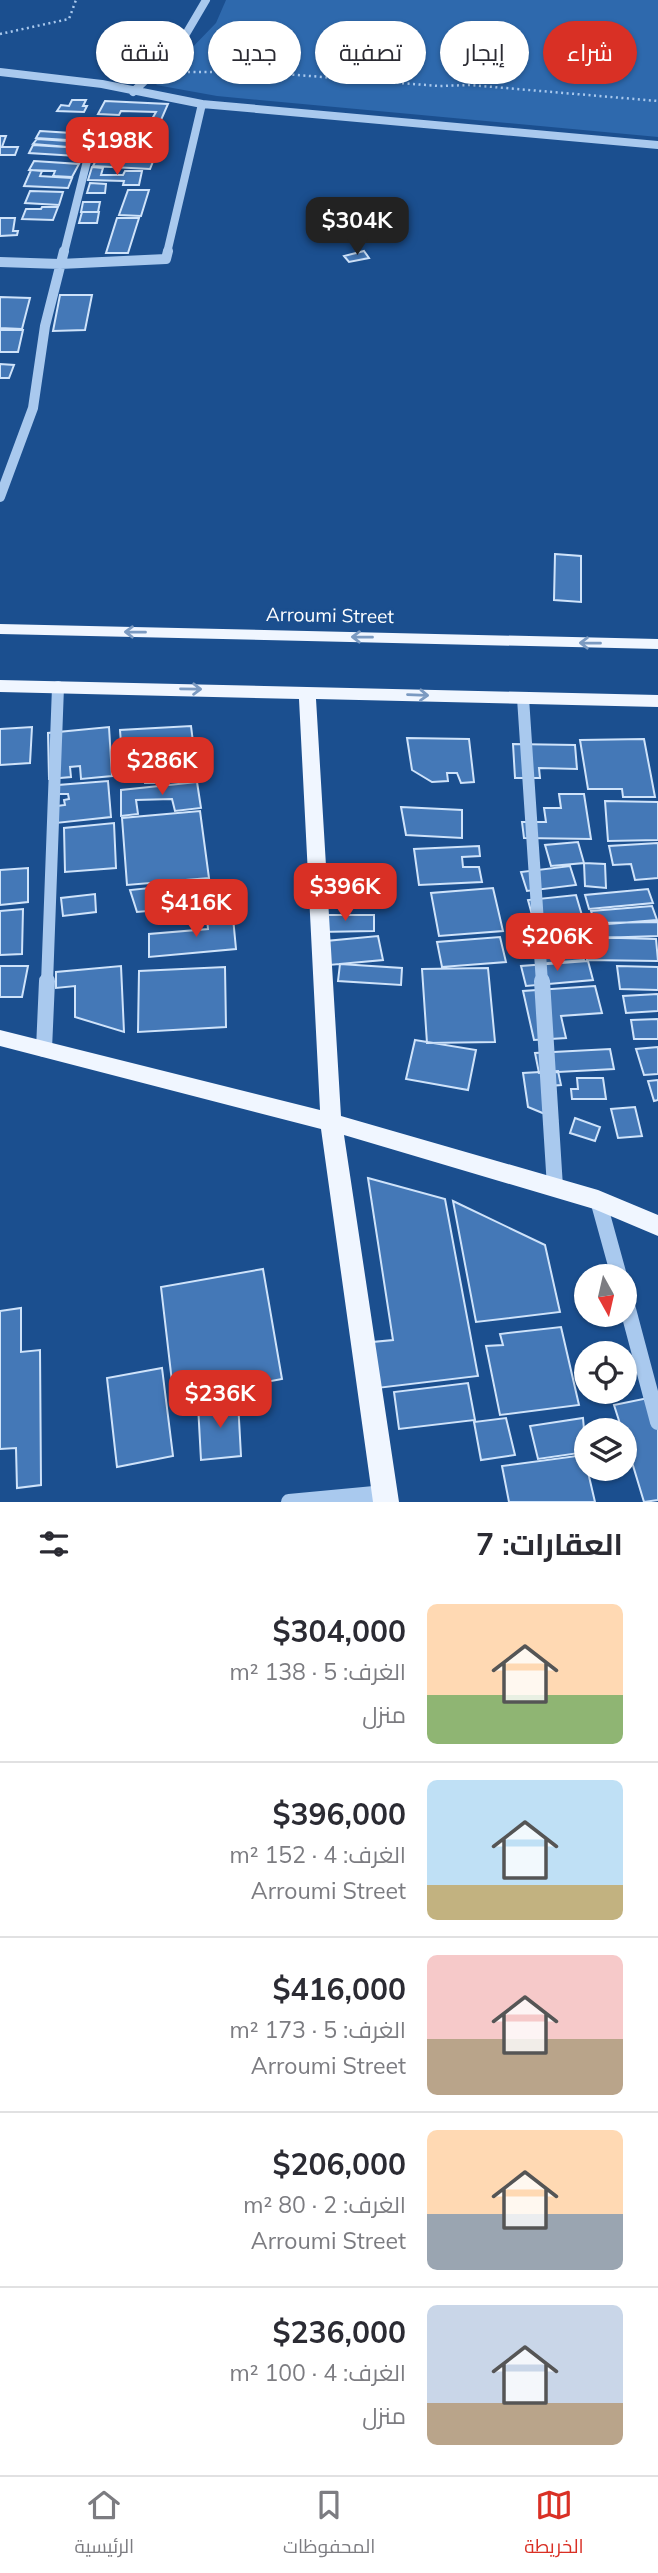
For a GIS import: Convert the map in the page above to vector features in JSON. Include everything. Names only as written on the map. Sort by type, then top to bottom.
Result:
[{"type":"main road","name":"Arroumi Street","points":[[0,629],[658,644]]},
{"type":"main road","points":[[0,686],[658,701]]},
{"type":"main road","points":[[307,692],[331,1122],[385,1497]]},
{"type":"main road","points":[[0,1038],[331,1122],[598,1200],[658,1226]]},
{"type":"street","points":[[194,26],[206,0]]},
{"type":"street","points":[[0,72],[102,84],[202,104],[658,145]]},
{"type":"street","points":[[133,92],[143,84]]},
{"type":"street","points":[[0,262],[60,264],[166,259],[202,104]]},
{"type":"street","points":[[0,497],[33,408],[45,326],[94,133]]},
{"type":"street","points":[[44,1049],[58,687]]},
{"type":"street","points":[[523,698],[555,1187]]},
{"type":"street","points":[[598,1200],[616,1264]]},
{"type":"street","points":[[633,1327],[658,1422]]},
{"type":"street","points":[[289,1502],[385,1497]]},
{"type":"path","points":[[0,34],[69,19],[76,0]]},
{"type":"path","points":[[194,72],[258,72],[658,101]]},
{"type":"shaded area","points":[[226,0],[658,0],[658,137],[217,96],[156,85],[194,84],[194,46],[208,31],[208,84],[301,84],[301,21],[217,21]]},
{"type":"building","points":[[72,100],[86,100],[84,112],[57,111],[61,105],[69,106]]},
{"type":"building","points":[[105,101],[168,104],[161,120],[152,119],[156,112],[121,111],[119,115],[98,114]]},
{"type":"building","points":[[107,122],[153,124],[150,131],[104,129]]},
{"type":"building","points":[[40,131],[87,134],[83,141],[36,138]]},
{"type":"building","points":[[102,131],[153,134],[150,142],[104,140]]},
{"type":"building","points":[[0,136],[6,136],[2,147],[18,147],[15,155],[0,155]]},
{"type":"building","points":[[37,139],[83,142],[80,148],[33,144]]},
{"type":"building","points":[[103,142],[158,144],[154,153],[99,150]]},
{"type":"building","points":[[33,145],[81,148],[77,156],[29,153]]},
{"type":"building","points":[[100,152],[120,153],[118,157],[134,158],[136,154],[156,154],[150,169],[93,166]]},
{"type":"building","points":[[34,161],[79,164],[72,177],[53,176],[55,171],[29,170]]},
{"type":"building","points":[[92,167],[103,168],[101,175],[123,175],[125,171],[142,171],[139,185],[123,185],[124,181],[88,180]]},
{"type":"building","points":[[31,170],[42,171],[40,176],[72,178],[68,188],[24,186]]},
{"type":"building","points":[[90,183],[106,184],[105,193],[87,193]]},
{"type":"building","points":[[128,190],[149,190],[141,216],[119,215]]},
{"type":"building","points":[[30,191],[63,192],[59,205],[25,203]]},
{"type":"building","points":[[83,202],[100,202],[98,212],[81,212]]},
{"type":"building","points":[[58,207],[53,220],[22,219],[26,209]]},
{"type":"building","points":[[82,212],[99,212],[97,223],[79,223]]},
{"type":"building","points":[[0,218],[15,218],[13,231],[18,231],[17,235],[0,236]]},
{"type":"building","points":[[117,218],[139,218],[128,253],[106,253]]},
{"type":"building","points":[[364,251],[369,258],[349,262],[344,256]]},
{"type":"building","points":[[60,295],[92,295],[85,330],[53,331]]},
{"type":"building","points":[[0,297],[30,298],[22,329],[0,328]]},
{"type":"building","points":[[0,330],[23,330],[18,352],[0,352]]},
{"type":"building","points":[[0,364],[14,365],[9,378],[0,378]]},
{"type":"building","points":[[555,554],[581,556],[581,602],[554,600]]},
{"type":"building","points":[[191,726],[194,750],[122,757],[120,730]]},
{"type":"building","points":[[32,727],[30,763],[0,765],[0,729]]},
{"type":"building","points":[[109,727],[112,776],[81,779],[80,766],[70,767],[71,777],[49,779],[48,733]]},
{"type":"building","points":[[407,738],[469,739],[474,782],[461,783],[457,773],[447,773],[448,781],[432,782],[412,770]]},
{"type":"building","points":[[644,739],[655,797],[623,797],[622,789],[588,789],[580,740]]},
{"type":"building","points":[[513,744],[575,745],[577,769],[539,768],[540,778],[515,778]]},
{"type":"building","points":[[194,751],[197,778],[171,780],[170,773],[161,773],[160,783],[145,783],[144,768],[135,769],[134,757]]},
{"type":"building","points":[[108,781],[111,817],[56,823],[57,806],[65,805],[64,800],[69,799],[68,794],[57,794],[58,785]]},
{"type":"building","points":[[197,782],[201,808],[175,811],[172,799],[136,800],[138,814],[121,816],[121,790]]},
{"type":"building","points":[[559,794],[584,794],[591,839],[524,838],[522,822],[546,822],[544,808],[561,808]]},
{"type":"building","points":[[605,801],[658,802],[658,840],[608,841]]},
{"type":"building","points":[[401,807],[462,810],[462,838],[406,835]]},
{"type":"building","points":[[200,811],[209,878],[127,885],[122,818]]},
{"type":"building","points":[[114,823],[116,868],[65,872],[64,828]]},
{"type":"building","points":[[578,842],[584,863],[551,866],[545,845]]},
{"type":"building","points":[[658,843],[658,878],[635,880],[631,864],[613,865],[609,846]]},
{"type":"building","points":[[479,846],[480,856],[462,857],[463,867],[479,867],[482,882],[419,885],[414,849]]},
{"type":"building","points":[[584,863],[605,864],[606,888],[585,886]]},
{"type":"building","points":[[570,866],[576,885],[527,891],[521,872]]},
{"type":"building","points":[[28,868],[28,902],[0,905],[0,870]]},
{"type":"building","points":[[217,881],[221,911],[164,918],[158,910],[137,912],[130,890]]},
{"type":"building","points":[[343,885],[345,900],[319,902],[317,887]]},
{"type":"building","points":[[493,888],[503,931],[439,936],[431,893]]},
{"type":"building","points":[[648,889],[653,903],[589,909],[585,895]]},
{"type":"building","points":[[95,894],[96,912],[63,916],[61,898]]},
{"type":"building","points":[[576,895],[586,929],[537,933],[528,900]]},
{"type":"building","points":[[229,906],[232,907],[236,949],[149,957],[149,934],[208,929],[207,919],[229,917]]},
{"type":"building","points":[[652,906],[657,920],[596,925],[591,911]]},
{"type":"building","points":[[23,909],[22,954],[0,955],[0,911]]},
{"type":"building","points":[[317,915],[374,915],[374,931],[318,932]]},
{"type":"building","points":[[658,922],[658,936],[598,938],[595,923]]},
{"type":"building","points":[[577,930],[584,960],[537,964],[530,934]]},
{"type":"building","points":[[378,936],[383,960],[329,965],[326,941]]},
{"type":"building","points":[[500,937],[506,962],[442,967],[437,942]]},
{"type":"building","points":[[585,937],[656,939],[658,961],[587,960]]},
{"type":"building","points":[[588,961],[593,980],[526,986],[521,966]]},
{"type":"building","points":[[340,964],[402,968],[401,985],[338,981]]},
{"type":"building","points":[[0,966],[28,966],[22,997],[0,997]]},
{"type":"building","points":[[121,966],[124,1032],[75,1017],[75,986],[56,988],[56,972]]},
{"type":"building","points":[[617,966],[658,967],[658,990],[620,989]]},
{"type":"building","points":[[225,967],[226,1027],[138,1032],[139,971]]},
{"type":"building","points":[[488,968],[495,1042],[427,1043],[422,969]]},
{"type":"building","points":[[595,986],[602,1013],[561,1016],[566,1038],[534,1040],[523,991]]},
{"type":"building","points":[[658,994],[658,1011],[626,1013],[623,996]]},
{"type":"building","points":[[658,1019],[658,1039],[634,1039],[631,1020]]},
{"type":"building","points":[[415,1040],[476,1050],[468,1090],[406,1079]]},
{"type":"building","points":[[658,1047],[658,1074],[644,1075],[636,1049]]},
{"type":"building","points":[[610,1049],[614,1069],[539,1073],[535,1053]]},
{"type":"building","points":[[558,1071],[561,1085],[550,1086],[557,1119],[528,1107],[523,1073]]},
{"type":"building","points":[[577,1078],[603,1078],[606,1099],[572,1099],[571,1089],[578,1089]]},
{"type":"building","points":[[658,1080],[658,1100],[654,1101],[648,1081]]},
{"type":"building","points":[[635,1107],[642,1136],[618,1138],[611,1109]]},
{"type":"building","points":[[575,1118],[600,1127],[595,1141],[570,1133]]},
{"type":"building","points":[[368,1178],[445,1199],[478,1376],[369,1389],[362,1343],[393,1340]]},
{"type":"building","points":[[453,1201],[545,1245],[560,1312],[476,1322]]},
{"type":"building","points":[[263,1269],[282,1379],[174,1399],[161,1287]]},
{"type":"building","points":[[21,1308],[21,1352],[40,1350],[41,1485],[17,1488],[16,1448],[0,1449],[0,1311]]},
{"type":"building","points":[[561,1327],[574,1383],[574,1404],[579,1405],[500,1415],[486,1346],[503,1345],[500,1334]]},
{"type":"building","points":[[162,1368],[173,1456],[117,1467],[107,1378]]},
{"type":"building","points":[[468,1383],[475,1420],[399,1429],[394,1392]]},
{"type":"building","points":[[658,1396],[658,1500],[644,1502],[637,1479],[637,1418],[618,1418],[614,1405],[637,1404],[637,1400]]},
{"type":"building","points":[[238,1401],[241,1456],[201,1460],[198,1405]]},
{"type":"building","points":[[506,1418],[515,1455],[481,1460],[474,1422]]},
{"type":"building","points":[[574,1419],[574,1454],[538,1459],[530,1426]]},
{"type":"building","points":[[574,1456],[574,1481],[590,1481],[595,1502],[509,1502],[502,1466]]}]
